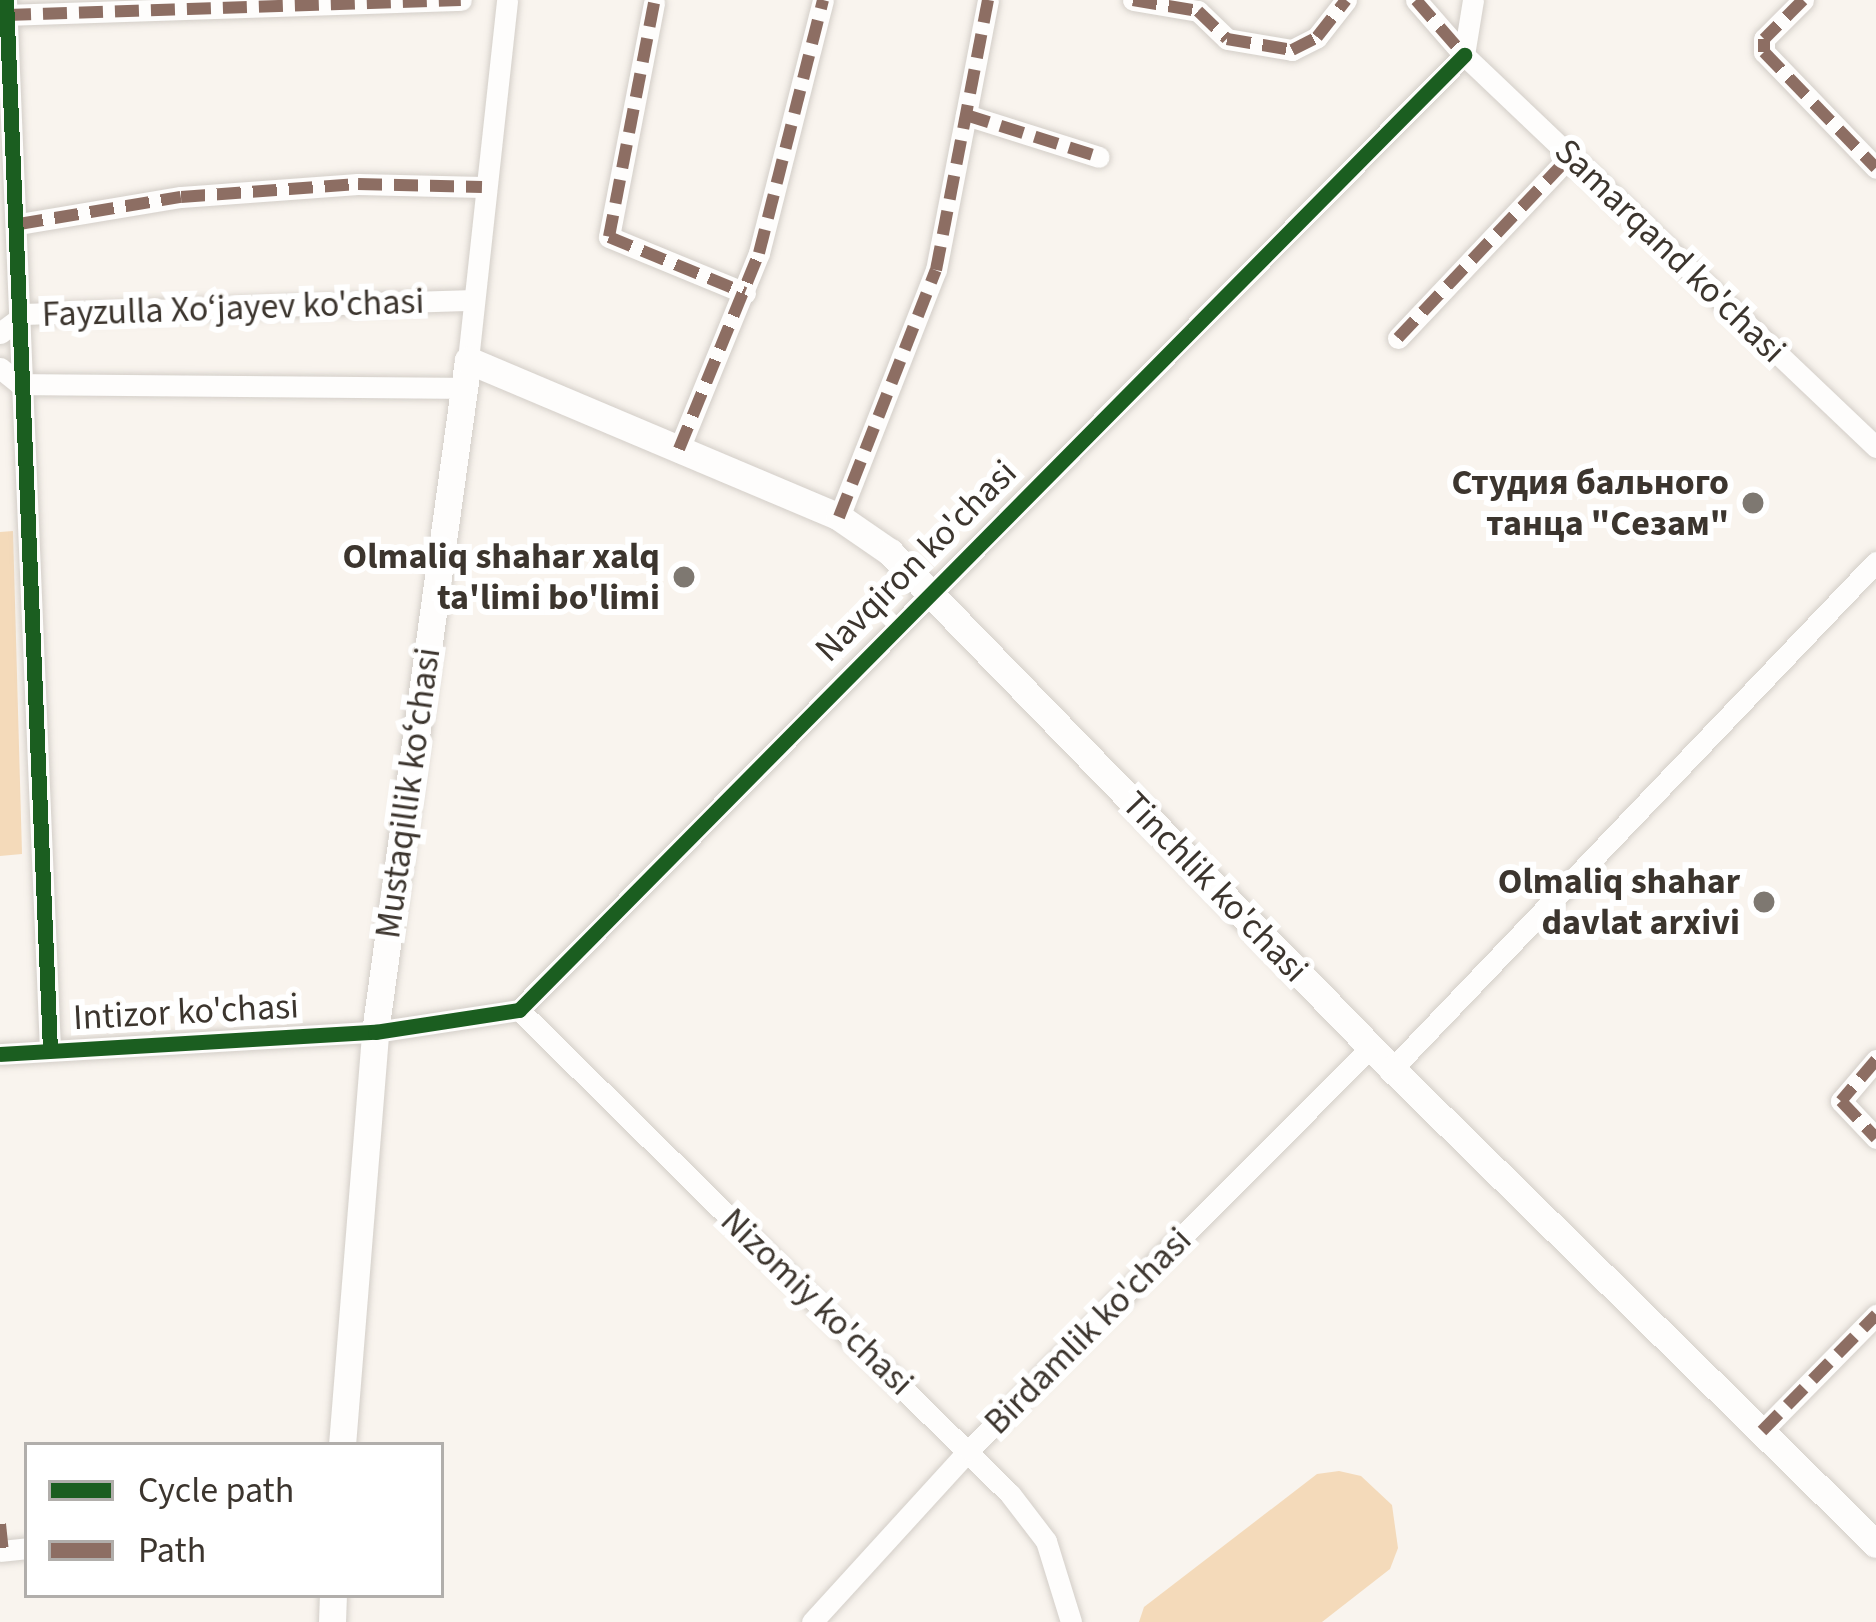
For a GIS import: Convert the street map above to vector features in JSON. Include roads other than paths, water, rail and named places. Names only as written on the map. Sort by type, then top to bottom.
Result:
[{"type":"main road","name":"Tinchlik ko'chasi","points":[[466,374],[679,449],[839,518],[890,552],[1392,1069],[1876,1544]]},
{"type":"main road","name":"Mustaqillik koʻchasi","points":[[342,1442],[375,1032],[466,374]]},
{"type":"street","points":[[50,1050],[20,384],[25,314],[7,8],[461,0]]},
{"type":"street","name":"Mustaqillik koʻchasi","points":[[466,374],[482,187],[507,0]]},
{"type":"street","points":[[679,449],[745,292],[823,0]]},
{"type":"street","points":[[839,518],[936,270],[988,0]]},
{"type":"street","points":[[1133,0],[1198,11],[1227,39],[1292,50],[1317,37],[1346,0]]},
{"type":"street","name":"Samarqand ko'chasi","points":[[1416,0],[1464,56],[1876,447]]},
{"type":"street","points":[[1464,56],[1473,0]]},
{"type":"street","points":[[1794,2],[1764,39],[1764,52],[1876,168]]},
{"type":"street","points":[[654,3],[609,237],[745,292]]},
{"type":"street","name":"Navqiron ko'chasi","points":[[519,1010],[926,591],[1464,56]]},
{"type":"street","points":[[966,116],[1099,157]]},
{"type":"street","points":[[1398,338],[1570,156]]},
{"type":"street","points":[[19,224],[181,197],[358,184],[482,187]]},
{"type":"street","name":"Fayzulla Xo‘jayev ko'chasi","points":[[0,333],[25,314],[472,300]]},
{"type":"street","points":[[0,368],[20,384]]},
{"type":"street","name":"Fayzulla Xo‘jayev ko'chasi","points":[[20,384],[466,374]]},
{"type":"street","points":[[1392,1069],[1876,562]]},
{"type":"street","points":[[375,1032],[519,1010]]},
{"type":"street","name":"Nizomiy ko'chasi","points":[[519,1010],[969,1450],[1046,1541],[1071,1622]]},
{"type":"street","name":"Intizor ko'chasi","points":[[0,1054],[375,1032]]},
{"type":"street","name":"Birdamlik ko'chasi","points":[[812,1622],[969,1450],[1371,1047]]},
{"type":"street","points":[[1876,1060],[1841,1101],[1876,1138]]},
{"type":"street","points":[[1762,1431],[1876,1315]]},
{"type":"street","points":[[0,1524],[1,1551]]},
{"type":"place","name":"Студия бального танца \"Сезам\"","points":[[1753,503]]},
{"type":"place","name":"Olmaliq shahar xalq ta'limi bo'limi","points":[[684,577]]},
{"type":"place","name":"Olmaliq shahar davlat arxivi","points":[[1764,902]]}]
